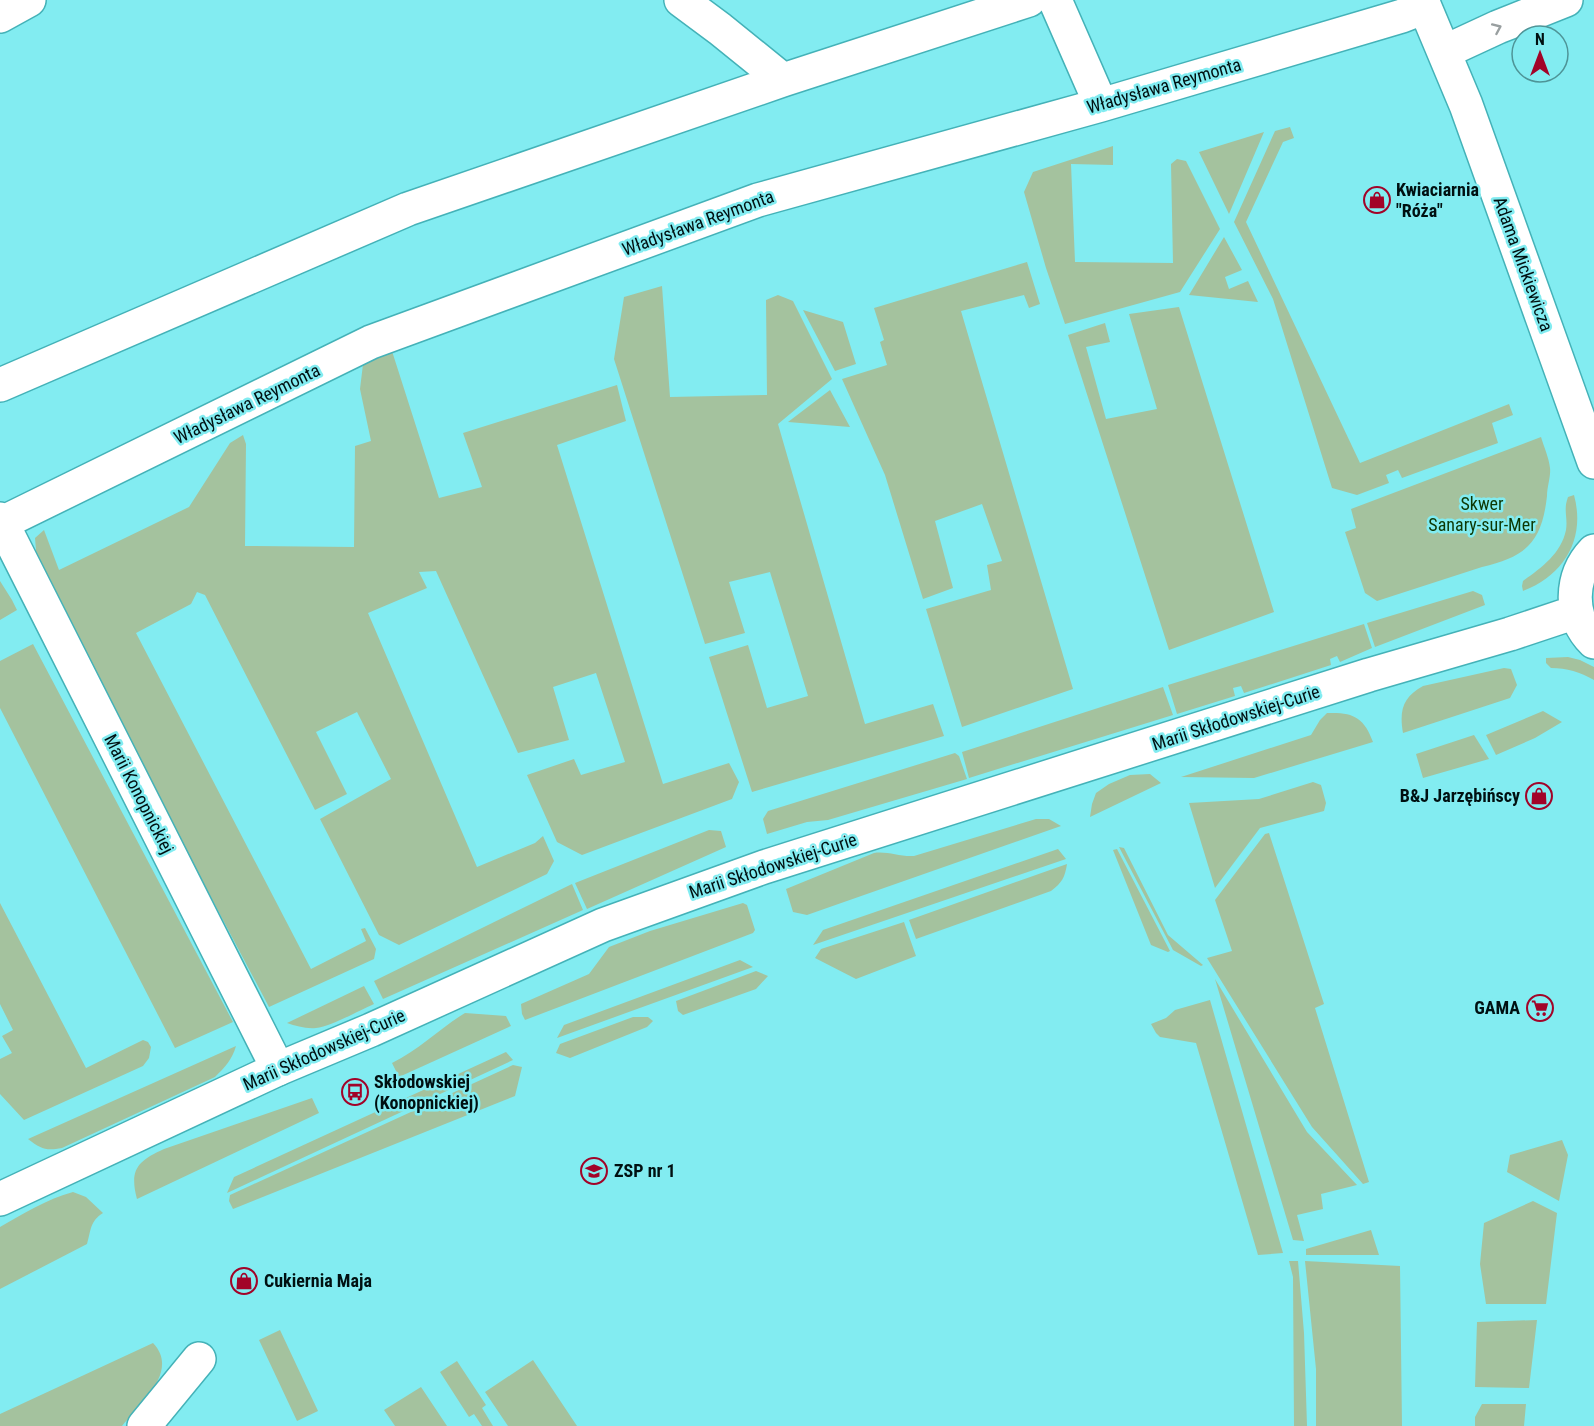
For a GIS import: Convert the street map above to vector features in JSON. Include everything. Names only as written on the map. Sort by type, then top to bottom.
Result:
[{"type":"street","points":[[0,16],[28,0]]},
{"type":"street","points":[[681,0],[783,80]]},
{"type":"street","points":[[0,385],[408,208],[783,80],[1029,0]]},
{"type":"street","points":[[1055,0],[1101,105]]},
{"type":"street","points":[[1444,52],[1498,27],[1566,0]]},
{"type":"street","name":"Władysława Reymonta","points":[[1,522],[371,342],[758,200],[1101,105],[1402,16],[1424,3]]},
{"type":"street","name":"Adama Mickiewicza","points":[[1424,3],[1466,105],[1594,462]]},
{"type":"street","name":"Marii Konopnickiej","points":[[1,522],[278,1069]]},
{"type":"street","points":[[1594,551],[1580,571],[1575,589],[1576,612],[1586,634],[1594,642]]},
{"type":"street","name":"Marii Skłodowskiej-Curie","points":[[0,1199],[278,1069],[371,1030],[603,925],[742,874],[1576,612]]},
{"type":"street","points":[[144,1426],[199,1359]]},
{"type":"green space","points":[[1290,127],[1294,138],[1283,142],[1246,222],[1360,463],[1509,404],[1513,415],[1492,423],[1498,443],[1402,478],[1398,470],[1386,475],[1389,483],[1357,495],[1332,488],[1273,299],[1234,222],[1275,131]]},
{"type":"green space","points":[[1264,132],[1229,214],[1199,152]]},
{"type":"green space","points":[[1113,146],[1113,165],[1071,164],[1075,262],[1173,263],[1171,164],[1177,159],[1186,161],[1220,229],[1180,292],[1065,324],[1024,192],[1033,172]]},
{"type":"green space","points":[[1224,237],[1242,270],[1225,277],[1229,289],[1248,281],[1258,302],[1189,295]]},
{"type":"green space","points":[[1027,262],[1040,304],[1029,308],[1024,295],[961,311],[1073,689],[962,727],[926,609],[991,590],[987,565],[1002,561],[982,504],[935,521],[953,588],[923,599],[885,475],[842,379],[887,365],[880,342],[884,340],[874,308]]},
{"type":"green space","points":[[662,286],[670,397],[767,395],[766,300],[778,295],[793,301],[832,379],[778,424],[865,724],[933,704],[944,736],[752,792],[709,657],[748,645],[767,708],[808,696],[770,572],[729,582],[745,633],[705,644],[614,359],[624,297]]},
{"type":"green space","points":[[1179,307],[1274,612],[1169,650],[1068,335],[1105,323],[1110,342],[1086,347],[1106,419],[1157,409],[1129,314]]},
{"type":"green space","points":[[803,310],[843,322],[856,364],[835,371]]},
{"type":"green space","points":[[391,348],[439,498],[482,487],[463,433],[617,385],[626,421],[557,445],[663,784],[729,763],[739,782],[732,799],[582,855],[557,842],[527,775],[574,759],[581,775],[625,762],[596,673],[553,687],[569,740],[518,753],[436,571],[419,572],[427,588],[368,613],[477,867],[535,843],[543,836],[554,861],[547,874],[399,945],[379,935],[320,819],[391,779],[357,712],[316,732],[347,794],[315,810],[205,595],[197,592],[191,604],[136,633],[311,969],[366,941],[361,929],[365,928],[376,949],[374,959],[269,1007],[55,602],[37,562],[35,538],[44,530],[59,570],[189,507],[230,443],[243,435],[246,444],[245,546],[354,547],[355,446],[371,441],[360,389],[364,356]]},
{"type":"green space","points":[[830,390],[850,427],[788,422]]},
{"type":"green space","name":"Skwer Sanary-sur-Mer","points":[[1541,437],[1549,460],[1550,474],[1545,512],[1530,545],[1498,563],[1377,601],[1365,593],[1345,532],[1356,528],[1351,509]]},
{"type":"green space","points":[[1574,495],[1577,526],[1568,554],[1550,575],[1523,591],[1523,581],[1543,565],[1560,546],[1566,530],[1568,497]]},
{"type":"green space","points":[[0,581],[17,610],[0,620]]},
{"type":"green space","points":[[1473,591],[1482,595],[1485,605],[1375,647],[1367,623]]},
{"type":"green space","points":[[1364,624],[1372,648],[1340,662],[1337,656],[1330,659],[1331,665],[1244,693],[1241,686],[1233,688],[1235,696],[1177,714],[1168,685]]},
{"type":"green space","points":[[33,644],[233,1022],[175,1048],[0,708],[0,661]]},
{"type":"green space","points":[[1568,657],[1594,667],[1594,680],[1573,671],[1551,668],[1546,663],[1546,658]]},
{"type":"green space","points":[[1504,668],[1511,669],[1517,685],[1510,698],[1403,733],[1402,711],[1407,700],[1416,690],[1423,686]]},
{"type":"green space","points":[[1163,687],[1173,715],[969,778],[962,752]]},
{"type":"green space","points":[[1543,711],[1562,722],[1535,738],[1496,755],[1486,735]]},
{"type":"green space","points":[[1327,713],[1351,715],[1356,718],[1366,727],[1373,742],[1254,778],[1181,777],[1311,735]]},
{"type":"green space","points":[[1474,735],[1489,759],[1423,778],[1416,754]]},
{"type":"green space","points":[[955,753],[959,756],[967,779],[828,820],[807,822],[767,834],[763,819],[768,811]]},
{"type":"green space","points":[[1150,774],[1161,783],[1090,817],[1096,793],[1109,784],[1130,775]]},
{"type":"green space","points":[[1313,782],[1321,785],[1326,803],[1324,811],[1260,828],[1215,888],[1189,803],[1259,799]]},
{"type":"green space","points":[[1036,819],[1049,819],[1061,826],[807,915],[793,912],[786,889],[874,853],[914,856]]},
{"type":"green space","points":[[709,830],[721,831],[726,847],[587,909],[575,883]]},
{"type":"green space","points":[[1269,833],[1324,1004],[1315,1008],[1369,1182],[1363,1184],[1312,1127],[1207,958],[1232,951],[1215,900],[1265,834]]},
{"type":"green space","points":[[1119,847],[1124,848],[1168,935],[1203,965],[1173,950]]},
{"type":"green space","points":[[1058,849],[1066,859],[813,945],[823,930]]},
{"type":"green space","points":[[1117,849],[1170,951],[1151,945],[1113,850]]},
{"type":"green space","points":[[1067,864],[1062,879],[1051,891],[916,939],[909,920]]},
{"type":"green space","points":[[572,884],[583,910],[383,999],[374,981]]},
{"type":"green space","points":[[0,903],[86,1068],[143,1040],[151,1047],[149,1058],[143,1066],[24,1120],[0,1094],[0,1059],[12,1053],[2,1036],[13,1030],[0,1004]]},
{"type":"green space","points":[[743,903],[747,905],[755,930],[753,933],[525,1020],[521,1004],[589,974],[609,947],[650,931]]},
{"type":"green space","points":[[904,922],[916,956],[856,979],[815,958],[821,949]]},
{"type":"green space","points":[[740,960],[753,967],[557,1038],[564,1025]]},
{"type":"green space","points":[[756,971],[768,976],[756,989],[683,1015],[678,1011],[676,1001]]},
{"type":"green space","points":[[1215,979],[1307,1132],[1357,1185],[1321,1194],[1323,1209],[1297,1215],[1304,1241],[1293,1240]]},
{"type":"green space","points":[[364,986],[374,1004],[322,1027],[309,1028],[287,1023]]},
{"type":"green space","points":[[1210,1000],[1283,1253],[1258,1255],[1196,1043],[1160,1037],[1151,1024],[1166,1018],[1175,1010]]},
{"type":"green space","points":[[465,1013],[506,1016],[511,1026],[399,1077],[392,1063]]},
{"type":"green space","points":[[633,1017],[648,1017],[653,1021],[647,1027],[570,1058],[556,1053],[560,1044]]},
{"type":"green space","points":[[236,1046],[228,1063],[215,1077],[62,1148],[44,1148],[28,1139]]},
{"type":"green space","points":[[506,1052],[513,1060],[227,1193],[234,1177]]},
{"type":"green space","points":[[513,1065],[522,1067],[515,1096],[233,1209],[229,1201],[230,1195]]},
{"type":"green space","points":[[312,1098],[319,1113],[137,1199],[135,1173],[142,1162],[155,1153]]},
{"type":"green space","points":[[1562,1140],[1568,1155],[1559,1201],[1507,1172],[1510,1155]]},
{"type":"green space","points":[[73,1192],[86,1197],[103,1213],[93,1223],[87,1244],[0,1289],[0,1227],[26,1212]]},
{"type":"green space","points":[[1533,1201],[1557,1213],[1546,1304],[1486,1304],[1480,1264],[1484,1223]]},
{"type":"green space","points":[[1371,1230],[1379,1255],[1306,1255],[1306,1249]]},
{"type":"green space","points":[[1289,1261],[1298,1261],[1304,1333],[1307,1426],[1294,1426],[1293,1277]]},
{"type":"green space","points":[[1305,1261],[1400,1266],[1402,1426],[1316,1426],[1316,1369]]},
{"type":"green space","points":[[1537,1320],[1529,1388],[1475,1387],[1477,1322]]},
{"type":"green space","points":[[280,1330],[318,1411],[297,1421],[259,1340]]},
{"type":"green space","points":[[153,1343],[160,1354],[162,1365],[160,1376],[147,1397],[122,1426],[0,1426],[0,1414]]},
{"type":"green space","points":[[533,1360],[577,1426],[508,1426],[485,1392]]},
{"type":"green space","points":[[457,1361],[486,1405],[482,1408],[493,1426],[482,1426],[474,1414],[469,1417],[440,1372]]},
{"type":"green space","points":[[421,1387],[447,1426],[395,1426],[384,1410]]},
{"type":"green space","points":[[1482,1404],[1526,1404],[1524,1426],[1475,1426],[1475,1417]]},
{"type":"place","name":"Kwiaciarnia \"Róża\"","points":[[1377,200]]},
{"type":"place","name":"B&J Jarzębińscy","points":[[1539,796]]},
{"type":"place","name":"GAMA","points":[[1540,1008]]},
{"type":"place","name":"Skłodowskiej (Konopnickiej)","points":[[355,1092]]},
{"type":"place","name":"ZSP nr 1","points":[[594,1171]]},
{"type":"place","name":"Cukiernia Maja","points":[[244,1281]]}]
